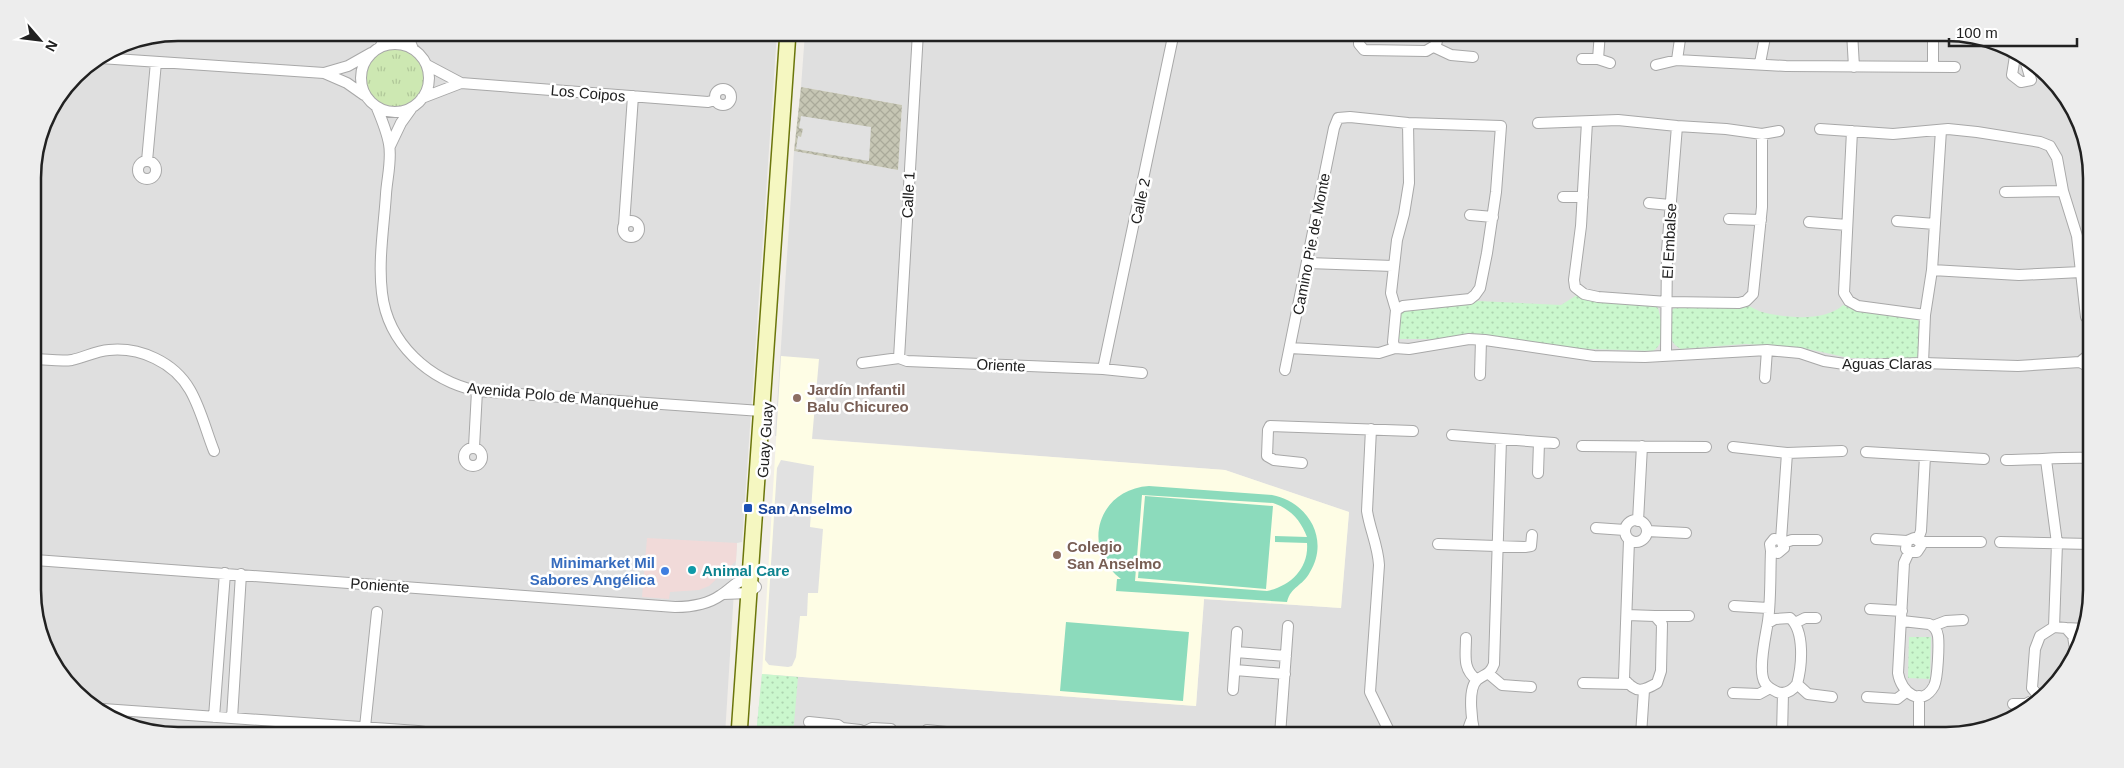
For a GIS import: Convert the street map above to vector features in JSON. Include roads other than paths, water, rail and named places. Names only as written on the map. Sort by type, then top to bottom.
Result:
[{"type":"street","name":"Calle 2","points":[[1102,369],[1172,41]]},
{"type":"street","points":[[1359,41],[1359,44],[1367,50],[1426,51],[1434,48],[1438,41]]},
{"type":"street","points":[[1598,59],[1599,41]]},
{"type":"street","points":[[1677,60],[1679,41]]},
{"type":"street","points":[[1760,63],[1764,41]]},
{"type":"street","points":[[1853,41],[1854,66]]},
{"type":"street","points":[[1933,41],[1933,67]]},
{"type":"street","points":[[364,94],[361,72],[363,65],[382,42]]},
{"type":"street","points":[[112,59],[324,73],[347,83],[364,94],[377,108],[392,112],[411,108],[422,98],[429,82],[426,65],[413,49],[410,42]]},
{"type":"street","name":"Guay Guay","points":[[760,468],[761,412],[787,42]]},
{"type":"street","name":"Calle 1","points":[[900,358],[917,42]]},
{"type":"street","points":[[324,73],[348,66],[376,50],[397,44],[413,49]]},
{"type":"street","points":[[1434,48],[1451,55],[1473,56]]},
{"type":"street","points":[[1582,59],[1598,59],[1610,63]]},
{"type":"street","points":[[1656,65],[1677,60],[1760,63],[1786,66],[1954,67]]},
{"type":"street","points":[[2014,60],[2012,75],[2021,82],[2031,80],[2028,68]]},
{"type":"street","points":[[148,161],[156,62]]},
{"type":"street","name":"Los Coipos","points":[[426,65],[461,83],[708,102],[715,100]]},
{"type":"street","name":"Los Coipos","points":[[422,98],[461,83]]},
{"type":"street","points":[[624,225],[633,96]]},
{"type":"street","name":"Avenida Polo de Manquehue","points":[[377,108],[390,146],[381,283],[383,302],[389,320],[404,347],[428,370],[449,382],[477,391],[761,412]]},
{"type":"street","name":"Avenida Polo de Manquehue","points":[[390,146],[411,108]]},
{"type":"street","name":"Camino Pie de Monte","points":[[1285,370],[1334,128],[1338,118],[1350,117],[1408,122]]},
{"type":"street","points":[[1538,123],[1618,120],[1762,134],[1779,131]]},
{"type":"street","points":[[1395,348],[1393,342],[1396,310],[1392,293],[1393,266],[1409,183],[1408,122],[1501,126],[1493,217],[1482,279],[1475,295],[1470,299],[1403,306],[1396,310]]},
{"type":"street","points":[[1587,122],[1583,197],[1574,280],[1577,289],[1591,296],[1667,302],[1739,303],[1750,298],[1755,287],[1761,220],[1762,134]]},
{"type":"street","name":"El Embalse","points":[[1666,355],[1667,251],[1677,126]]},
{"type":"street","points":[[1820,129],[1893,134],[1941,130],[1977,132],[2046,144],[2054,150],[2057,158],[2063,191],[2077,236],[2083,290]]},
{"type":"street","points":[[1923,363],[1925,315],[1932,270],[1941,130]]},
{"type":"street","points":[[1852,131],[1844,293],[1846,298],[1858,306],[1925,315]]},
{"type":"street","points":[[2005,192],[2063,191]]},
{"type":"street","points":[[1564,197],[1583,197]]},
{"type":"street","points":[[1649,203],[1670,205]]},
{"type":"street","points":[[1470,215],[1493,217]]},
{"type":"street","points":[[1729,219],[1761,220]]},
{"type":"street","points":[[1897,221],[1935,224]]},
{"type":"street","points":[[1810,222],[1847,225]]},
{"type":"street","points":[[1308,263],[1393,266]]},
{"type":"street","points":[[1932,270],[2019,275],[2081,272]]},
{"type":"street","name":"Guay Guay","points":[[746,727],[751,587],[772,340],[769,294]]},
{"type":"street","points":[[1480,375],[1481,340]]},
{"type":"street","name":"Aguas Claras","points":[[1290,348],[1378,353],[1395,348],[1409,349],[1481,340],[1594,356],[1644,357],[1767,350],[1800,353],[1824,361],[1851,365],[1923,363],[2018,366],[2080,362]]},
{"type":"street","points":[[42,358],[68,360],[117,349],[143,353],[157,359],[176,373],[187,386],[198,408],[214,451]]},
{"type":"street","points":[[1765,378],[1767,350]]},
{"type":"street","name":"Oriente","points":[[862,363],[900,358],[907,361],[1102,369],[1142,373]]},
{"type":"street","points":[[2083,360],[2080,362],[2083,364]]},
{"type":"street","points":[[474,447],[477,391]]},
{"type":"street","points":[[1302,463],[1274,460],[1267,456],[1268,430],[1270,426],[1413,431]]},
{"type":"street","points":[[1371,429],[1367,511],[1378,550],[1380,565],[1370,692],[1387,726]]},
{"type":"street","points":[[1452,435],[1554,443]]},
{"type":"street","points":[[1473,726],[1472,690],[1477,680],[1489,674],[1494,664],[1501,439]]},
{"type":"street","points":[[1538,474],[1539,442]]},
{"type":"street","points":[[1582,446],[1706,447]]},
{"type":"street","points":[[1638,521],[1642,446]]},
{"type":"street","points":[[1733,447],[1786,453],[1842,451]]},
{"type":"street","points":[[1866,452],[1984,459]]},
{"type":"street","points":[[1782,542],[1786,453]]},
{"type":"street","points":[[1876,539],[1908,547],[1917,552],[1921,546],[1919,541],[1925,456]]},
{"type":"street","points":[[2006,460],[2083,458]]},
{"type":"street","points":[[2046,460],[2057,543],[2054,627]]},
{"type":"street","points":[[1647,531],[1644,524],[1638,521],[1631,522],[1627,535],[1627,615],[1624,679],[1636,689],[1644,690],[1657,684],[1661,671],[1662,624],[1655,616]]},
{"type":"street","points":[[1596,528],[1627,535],[1636,542],[1642,540],[1647,531]]},
{"type":"street","points":[[1647,531],[1686,533]]},
{"type":"street","points":[[1438,544],[1531,546],[1532,535]]},
{"type":"street","points":[[1768,623],[1776,619],[1790,618],[1800,633],[1797,684],[1792,690],[1783,693],[1770,688],[1764,683],[1762,674],[1764,642],[1768,623],[1770,542],[1776,539],[1782,542],[1817,540]]},
{"type":"street","points":[[1919,541],[1981,542]]},
{"type":"street","points":[[2000,542],[2083,544]]},
{"type":"street","points":[[1870,609],[1902,616],[1925,622],[1933,626],[1938,635],[1938,641],[1935,682],[1931,690],[1919,696],[1906,692],[1899,682],[1898,673],[1902,616],[1904,563],[1908,547]]},
{"type":"street","name":"Poniente","points":[[41,560],[674,606],[697,605],[710,602],[722,594],[751,587]]},
{"type":"street","points":[[214,717],[225,574]]},
{"type":"street","points":[[232,718],[241,574]]},
{"type":"street","points":[[1734,606],[1768,608]]},
{"type":"street","points":[[366,727],[377,612]]},
{"type":"street","points":[[1627,615],[1689,616]]},
{"type":"street","points":[[1795,623],[1805,618],[1816,618]]},
{"type":"street","points":[[1933,626],[1946,621],[1963,620]]},
{"type":"street","points":[[1281,726],[1288,626]]},
{"type":"street","points":[[2035,693],[2032,688],[2035,649],[2040,636],[2054,627],[2077,629]]},
{"type":"street","points":[[2066,628],[2073,638]]},
{"type":"street","points":[[1233,690],[1237,632]]},
{"type":"street","points":[[1466,638],[1465,665],[1470,675],[1477,680]]},
{"type":"street","points":[[1236,652],[1286,656]]},
{"type":"street","name":"Guay Guay","points":[[740,727],[748,655]]},
{"type":"street","points":[[1235,670],[1285,674]]},
{"type":"street","points":[[1489,674],[1502,685],[1531,687]]},
{"type":"street","points":[[1583,684],[1629,684]]},
{"type":"street","points":[[1797,684],[1808,694],[1832,697]]},
{"type":"street","points":[[1733,692],[1759,694],[1770,688]]},
{"type":"street","points":[[1642,726],[1644,690]]},
{"type":"street","points":[[1867,697],[1897,699],[1906,692]]},
{"type":"street","points":[[1782,726],[1783,693]]},
{"type":"street","points":[[1919,696],[1919,726]]},
{"type":"street","points":[[2014,704],[2020,704]]},
{"type":"street","points":[[112,710],[364,727]]},
{"type":"street","points":[[1469,726],[1471,721]]},
{"type":"street","points":[[809,722],[839,727]]},
{"type":"place","name":"Jardín Infantil Balu Chicureo","points":[[797,398]]},
{"type":"place","name":"San Anselmo","points":[[748,508]]},
{"type":"place","name":"Colegio San Anselmo","points":[[1057,555]]},
{"type":"place","name":"Animal Care","points":[[692,570]]},
{"type":"place","name":"Minimarket Mil Sabores Angélica","points":[[665,571]]}]
